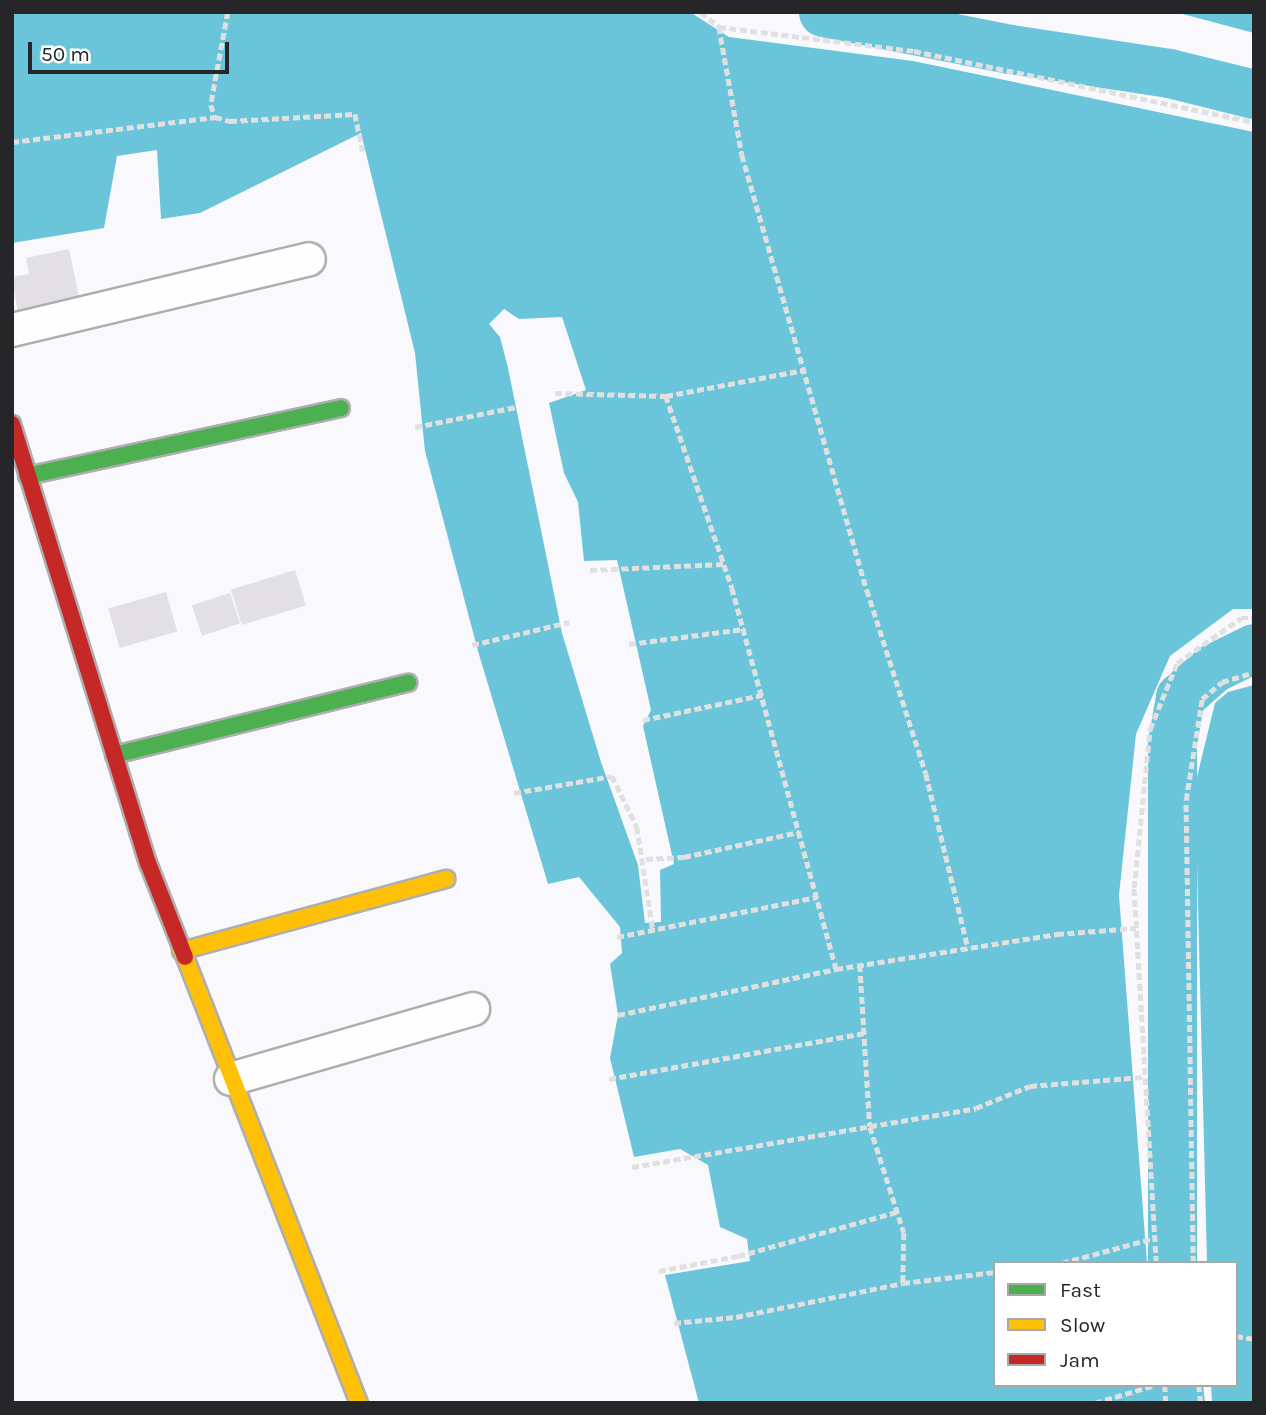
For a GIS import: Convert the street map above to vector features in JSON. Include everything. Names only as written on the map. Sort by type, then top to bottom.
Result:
[{"type":"street","points":[[12,330],[309,259]]},
{"type":"street","points":[[27,476],[341,408]]},
{"type":"street","points":[[12,424],[114,755],[181,951],[359,1403]]},
{"type":"street","points":[[114,755],[408,683]]},
{"type":"street","points":[[181,951],[446,879]]},
{"type":"street","points":[[231,1079],[473,1009]]},
{"type":"path","points":[[215,117],[211,105],[228,12]]},
{"type":"path","points":[[701,12],[719,27],[914,51],[1254,122]]},
{"type":"path","points":[[719,27],[742,155],[926,774],[968,948]]},
{"type":"path","points":[[12,142],[215,117],[230,121],[355,114],[363,151]]},
{"type":"path","points":[[555,393],[666,396],[804,370]]},
{"type":"path","points":[[666,396],[744,629],[836,969]]},
{"type":"path","points":[[415,427],[516,407]]},
{"type":"path","points":[[590,570],[724,564]]},
{"type":"path","points":[[1156,1261],[1133,888],[1150,729],[1177,663],[1241,618],[1254,618]]},
{"type":"path","points":[[472,645],[569,622]]},
{"type":"path","points":[[629,644],[744,629]]},
{"type":"path","points":[[1193,1261],[1186,800],[1189,765],[1202,699],[1222,682],[1254,672]]},
{"type":"path","points":[[643,720],[762,695]]},
{"type":"path","points":[[514,793],[612,776],[637,827],[653,930]]},
{"type":"path","points":[[646,859],[684,857],[799,832]]},
{"type":"path","points":[[617,937],[817,897]]},
{"type":"path","points":[[618,1015],[836,969],[1057,934],[1136,928]]},
{"type":"path","points":[[860,965],[870,1127],[904,1233],[903,1283]]},
{"type":"path","points":[[609,1079],[864,1032]]},
{"type":"path","points":[[632,1167],[976,1108],[1030,1086],[1143,1077]]},
{"type":"path","points":[[659,1271],[738,1256],[897,1212]]},
{"type":"path","points":[[1069,1261],[1154,1238]]},
{"type":"path","points":[[674,1323],[736,1317],[903,1283],[993,1272]]},
{"type":"path","points":[[1095,1403],[1148,1387]]},
{"type":"water","points":[[12,12],[690,12],[729,37],[913,61],[1254,132],[1254,609],[1233,609],[1170,656],[1136,734],[1119,895],[1147,1261],[993,1261],[993,1387],[1157,1387],[1158,1403],[699,1403],[665,1275],[750,1261],[747,1239],[720,1227],[708,1165],[680,1149],[634,1157],[610,1058],[618,1015],[610,964],[622,953],[620,927],[579,877],[548,884],[478,651],[425,451],[415,353],[361,133],[200,213],[161,219],[157,150],[117,156],[104,228],[12,243]],"holes":[[[504,309],[519,319],[562,317],[586,390],[549,403],[564,473],[578,502],[584,561],[617,560],[651,710],[643,726],[674,864],[660,870],[661,922],[645,923],[638,865],[601,762],[562,633],[508,368],[500,337],[489,324]]]},
{"type":"water","points":[[1175,12],[1254,12],[1254,33]]},
{"type":"water","points":[[1254,685],[1254,1403],[1212,1403],[1211,1387],[1238,1387],[1238,1261],[1207,1261],[1195,785],[1215,703],[1228,692]]},
{"type":"building","points":[[69,249],[81,307],[19,320],[12,277],[29,274],[26,258]]},
{"type":"building","points":[[295,570],[306,605],[242,625],[231,590]]},
{"type":"building","points":[[166,592],[177,631],[120,648],[108,609]]},
{"type":"building","points":[[230,593],[240,623],[202,636],[192,605]]},
{"type":"waterway","points":[[823,12],[1010,49],[1169,73],[1254,94]]},
{"type":"waterway","points":[[1172,1261],[1172,743],[1180,697],[1213,668],[1254,648]]},
{"type":"waterway","points":[[1178,1387],[1180,1403]]},
{"type":"traffic: fast","points":[[27,476],[341,408]]},
{"type":"traffic: fast","points":[[114,755],[408,683]]},
{"type":"traffic: slow","points":[[181,951],[446,879]]},
{"type":"traffic: slow","points":[[185,957],[359,1403]]},
{"type":"traffic: jam","points":[[12,424],[148,863],[185,957]]}]
